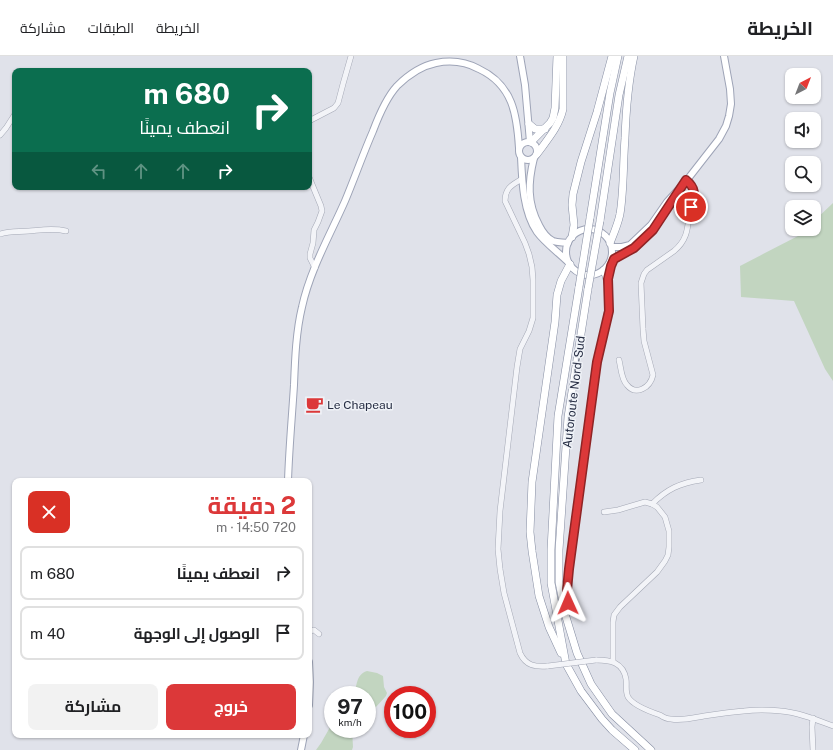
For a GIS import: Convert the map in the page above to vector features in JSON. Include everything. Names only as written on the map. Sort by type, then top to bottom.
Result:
[{"type":"highway","points":[[528,142],[544,129],[553,118],[557,56]]},
{"type":"highway","points":[[536,156],[557,126],[562,116],[563,56]]},
{"type":"highway","points":[[570,240],[574,224],[572,205],[573,194],[612,56]]},
{"type":"highway","name":"Autoroute Nord-Sud","points":[[618,56],[610,93],[558,416],[551,550],[551,583],[566,664],[581,691],[602,719],[616,734],[636,750]]},
{"type":"highway","name":"Autoroute Nord-Sud","points":[[628,56],[619,95],[568,417],[559,550],[560,582],[566,617],[577,653],[591,684],[612,714],[651,750]]},
{"type":"highway","points":[[611,245],[620,210],[623,181],[627,96],[634,56]]},
{"type":"highway","points":[[529,124],[535,129],[544,129]]},
{"type":"highway","points":[[566,664],[549,627],[539,596],[530,532],[532,482],[555,322],[557,295],[561,281],[570,264]]},
{"type":"highway","points":[[577,653],[569,616],[567,590],[597,362],[609,311],[608,284],[604,270]]},
{"type":"main road","points":[[520,56],[523,69],[529,124],[528,142]]},
{"type":"main road","points":[[611,245],[626,246],[634,242],[651,225],[719,138],[726,126],[731,104],[724,56]]},
{"type":"main road","points":[[288,478],[296,345],[302,307],[307,288],[379,117],[396,87],[406,78],[423,67],[440,62],[451,61],[463,63],[485,72],[506,92],[514,109],[517,120],[522,179],[526,203],[532,224],[544,240],[576,270],[584,274],[592,275],[604,270],[612,261],[634,248],[653,230],[686,180]]},
{"type":"main road","points":[[518,130],[528,142],[537,147],[531,172],[530,201],[533,214],[540,228],[550,239],[558,242],[570,240]]},
{"type":"main road","points":[[519,148],[528,142]]},
{"type":"main road","points":[[521,157],[527,160],[536,156]]},
{"type":"main road","points":[[570,264],[566,253],[570,240],[578,232],[586,229],[599,231],[608,239],[611,245],[612,261],[608,284]]},
{"type":"main road","points":[[301,750],[303,738]]},
{"type":"street","points":[[312,119],[334,108],[338,103],[351,56]]},
{"type":"street","points":[[0,134],[12,119]]},
{"type":"street","points":[[522,179],[509,188],[505,196],[505,201],[525,243],[532,267],[534,280],[533,318],[529,331],[520,349],[517,367],[500,511],[498,548],[504,593],[522,658],[526,662],[536,667],[596,660],[613,661],[618,665],[626,678],[626,689],[629,698],[642,707],[670,719],[682,720],[726,712],[760,710],[797,714],[833,726]]},
{"type":"street","points":[[619,360],[624,381],[627,385],[636,390],[641,390],[649,385],[652,380],[652,375],[644,341],[641,283],[647,270],[678,248],[685,238],[694,193],[692,186],[686,180]]},
{"type":"street","points":[[312,184],[322,211],[314,230],[310,254],[310,258],[315,268]]},
{"type":"street","points":[[0,234],[40,229],[60,229],[66,231]]},
{"type":"street","points":[[652,504],[662,494],[674,487],[692,481],[701,480]]},
{"type":"street","points":[[604,512],[618,510],[645,502],[652,504],[657,507],[665,517],[669,531],[668,555],[665,561],[661,567],[616,611],[613,622],[613,661]]},
{"type":"street","points":[[312,630],[314,630],[319,634]]},
{"type":"street","points":[[812,718],[813,750]]},
{"type":"green space","points":[[833,203],[833,381],[825,369],[794,301],[741,297],[740,266],[798,236],[821,236],[821,214]]},
{"type":"green space","points":[[367,671],[383,676],[384,698],[376,707],[376,686],[357,686],[360,675]]},
{"type":"green space","points":[[324,738],[352,738],[353,747],[352,750],[316,750]]},
{"type":"place","name":"Le Chapeau","points":[[314,405]]},
{"type":"route","points":[[568,603],[567,590],[569,569],[597,362],[609,311],[608,279],[611,266],[614,259],[634,248],[653,230],[686,180],[692,186],[694,193],[691,207]]}]
